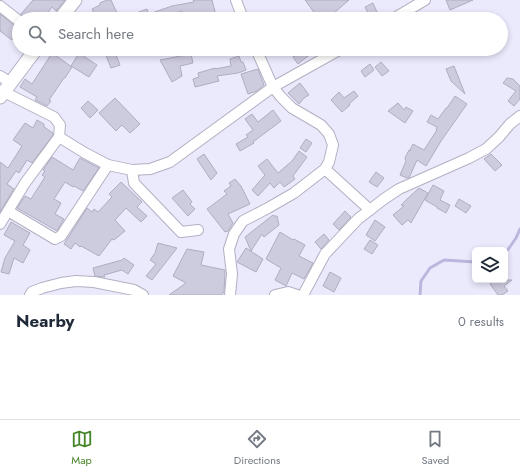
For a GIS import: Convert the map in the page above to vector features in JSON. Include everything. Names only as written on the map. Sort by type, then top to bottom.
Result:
[{"type":"street","points":[[66,12],[75,0]]},
{"type":"street","points":[[236,0],[240,12]]},
{"type":"street","points":[[405,12],[425,0]]},
{"type":"street","points":[[0,6],[12,15]]},
{"type":"street","points":[[0,224],[25,183],[59,137],[60,126],[54,116],[4,87],[30,56]]},
{"type":"street","points":[[230,295],[232,274],[229,249],[234,234],[243,221],[294,193],[325,169],[329,162],[333,145],[329,134],[321,125],[292,108],[281,97],[273,87],[259,56]]},
{"type":"street","points":[[59,137],[108,165],[132,170],[150,169],[170,162],[273,87],[328,56]]},
{"type":"street","points":[[303,295],[325,254],[358,219],[399,189],[486,149],[510,124],[520,116]]},
{"type":"street","points":[[8,211],[55,240],[61,236],[108,165]]},
{"type":"street","points":[[325,169],[370,210]]},
{"type":"street","points":[[132,170],[134,184],[181,232],[198,230]]},
{"type":"street","points":[[30,295],[32,292],[42,288],[76,281],[94,282],[134,290],[143,295]]},
{"type":"street","points":[[275,295],[288,292],[297,295]]},
{"type":"building","points":[[33,0],[65,0],[56,11],[52,7],[48,12],[23,12]]},
{"type":"building","points":[[111,0],[117,12],[93,12],[92,9],[100,5],[100,3]]},
{"type":"building","points":[[193,0],[212,0],[215,12],[155,12],[172,6],[194,2]]},
{"type":"building","points":[[305,0],[349,0],[335,12],[314,12]]},
{"type":"building","points":[[446,0],[473,0],[450,10]]},
{"type":"building","points":[[373,3],[377,12],[368,12],[365,7]]},
{"type":"building","points":[[147,9],[148,12],[139,12]]},
{"type":"building","points":[[0,14],[12,24],[12,40],[0,31]]},
{"type":"building","points":[[50,56],[56,56],[72,67],[49,100],[51,101],[47,106],[35,100],[37,97],[20,87],[25,79],[32,84]]},
{"type":"building","points":[[77,56],[84,56],[97,65],[89,77],[71,66]]},
{"type":"building","points":[[106,56],[116,56],[120,65],[111,68]]},
{"type":"building","points":[[181,56],[191,56],[193,63],[180,66],[182,76],[172,82],[160,60]]},
{"type":"building","points":[[239,56],[246,70],[238,73],[217,76],[219,81],[195,87],[193,79],[199,77],[198,73],[215,68],[231,66],[230,59]]},
{"type":"building","points":[[294,56],[308,56],[298,64],[293,57]]},
{"type":"building","points":[[381,62],[389,71],[382,76],[375,67]]},
{"type":"building","points":[[370,64],[374,70],[365,77],[361,71]]},
{"type":"building","points":[[454,66],[465,94],[451,81],[446,69]]},
{"type":"building","points":[[258,69],[264,85],[257,91],[248,94],[241,74]]},
{"type":"building","points":[[507,78],[513,79],[520,86],[520,99],[514,106],[508,101],[516,91],[503,83]]},
{"type":"building","points":[[300,83],[309,95],[299,104],[288,93]]},
{"type":"building","points":[[354,91],[358,96],[342,112],[331,100],[339,92],[344,98]]},
{"type":"building","points":[[455,96],[467,104],[441,141],[426,166],[417,160],[409,178],[400,175],[406,161],[405,158],[409,150],[411,151],[410,150],[413,144],[424,150],[437,130],[437,127],[427,122],[431,115],[438,119]]},
{"type":"building","points":[[115,98],[140,124],[130,133],[122,125],[116,131],[99,113]]},
{"type":"building","points":[[88,101],[98,110],[90,118],[81,108]]},
{"type":"building","points":[[398,103],[404,110],[406,107],[413,111],[405,123],[388,111]]},
{"type":"building","points":[[273,110],[281,121],[253,142],[254,143],[240,151],[236,144],[248,137],[246,135],[253,130],[245,119],[252,114],[258,122]]},
{"type":"building","points":[[37,120],[44,124],[44,127],[53,133],[53,135],[32,163],[27,160],[19,173],[16,171],[7,184],[14,189],[0,212],[0,162],[8,168],[22,146],[13,140],[25,123],[33,128]]},
{"type":"building","points":[[306,139],[312,143],[306,152],[300,148]]},
{"type":"building","points":[[299,151],[307,157],[293,176],[295,179],[284,187],[280,182],[274,188],[270,183],[258,196],[252,190],[265,175],[258,166],[267,159],[278,173],[292,161]]},
{"type":"building","points":[[204,154],[217,173],[211,180],[197,159]]},
{"type":"building","points":[[491,154],[502,165],[495,171],[484,159]]},
{"type":"building","points":[[52,157],[73,170],[80,158],[99,168],[83,191],[65,182],[54,199],[61,203],[55,214],[64,219],[57,231],[17,208],[25,196],[31,199],[45,177],[42,175],[45,171],[43,170]]},
{"type":"building","points":[[376,172],[384,178],[377,187],[369,182]]},
{"type":"building","points":[[235,179],[241,186],[250,204],[228,214],[233,223],[228,231],[225,232],[207,209],[227,194],[224,191],[231,186],[229,183]]},
{"type":"building","points":[[121,182],[142,202],[137,207],[147,216],[141,222],[126,208],[115,220],[125,231],[114,240],[112,239],[99,256],[75,243],[71,249],[64,244],[87,208],[92,212],[94,209],[98,212],[112,197],[109,194]]},
{"type":"building","points":[[433,185],[444,191],[440,200],[450,205],[446,213],[425,200]]},
{"type":"building","points":[[419,188],[428,193],[411,223],[408,220],[402,225],[393,215],[404,206],[401,205]]},
{"type":"building","points":[[183,190],[192,202],[190,204],[195,209],[188,216],[172,198]]},
{"type":"building","points":[[459,199],[471,206],[466,213],[455,206]]},
{"type":"building","points":[[345,211],[351,217],[339,230],[333,224]]},
{"type":"building","points":[[273,215],[277,216],[279,225],[264,237],[262,234],[251,251],[245,237]]},
{"type":"building","points":[[375,220],[385,227],[375,241],[366,235]]},
{"type":"building","points":[[11,222],[30,233],[23,245],[30,250],[23,263],[14,258],[9,274],[1,272],[5,258],[15,241],[4,235]]},
{"type":"building","points":[[280,232],[305,245],[299,256],[313,263],[304,279],[292,273],[286,286],[275,280],[281,268],[266,259]]},
{"type":"building","points":[[324,234],[329,240],[321,249],[315,242]]},
{"type":"building","points":[[370,240],[378,245],[372,254],[364,249]]},
{"type":"building","points":[[158,243],[177,248],[152,280],[146,276],[156,264],[150,260],[155,253]]},
{"type":"building","points":[[246,248],[263,259],[256,272],[237,262]]},
{"type":"building","points":[[187,249],[204,252],[201,265],[225,270],[224,292],[222,295],[169,295],[186,283],[173,276]]},
{"type":"building","points":[[124,258],[134,265],[128,274],[122,270],[104,275],[105,277],[95,276],[93,268],[122,260]]},
{"type":"building","points":[[330,272],[341,278],[334,292],[323,286]]},
{"type":"building","points":[[508,283],[504,286],[508,291],[502,295],[498,295],[490,284]]},
{"type":"waterway","points":[[508,250],[520,229]]},
{"type":"waterway","points":[[420,295],[421,281],[430,268],[444,260],[472,262]]}]
